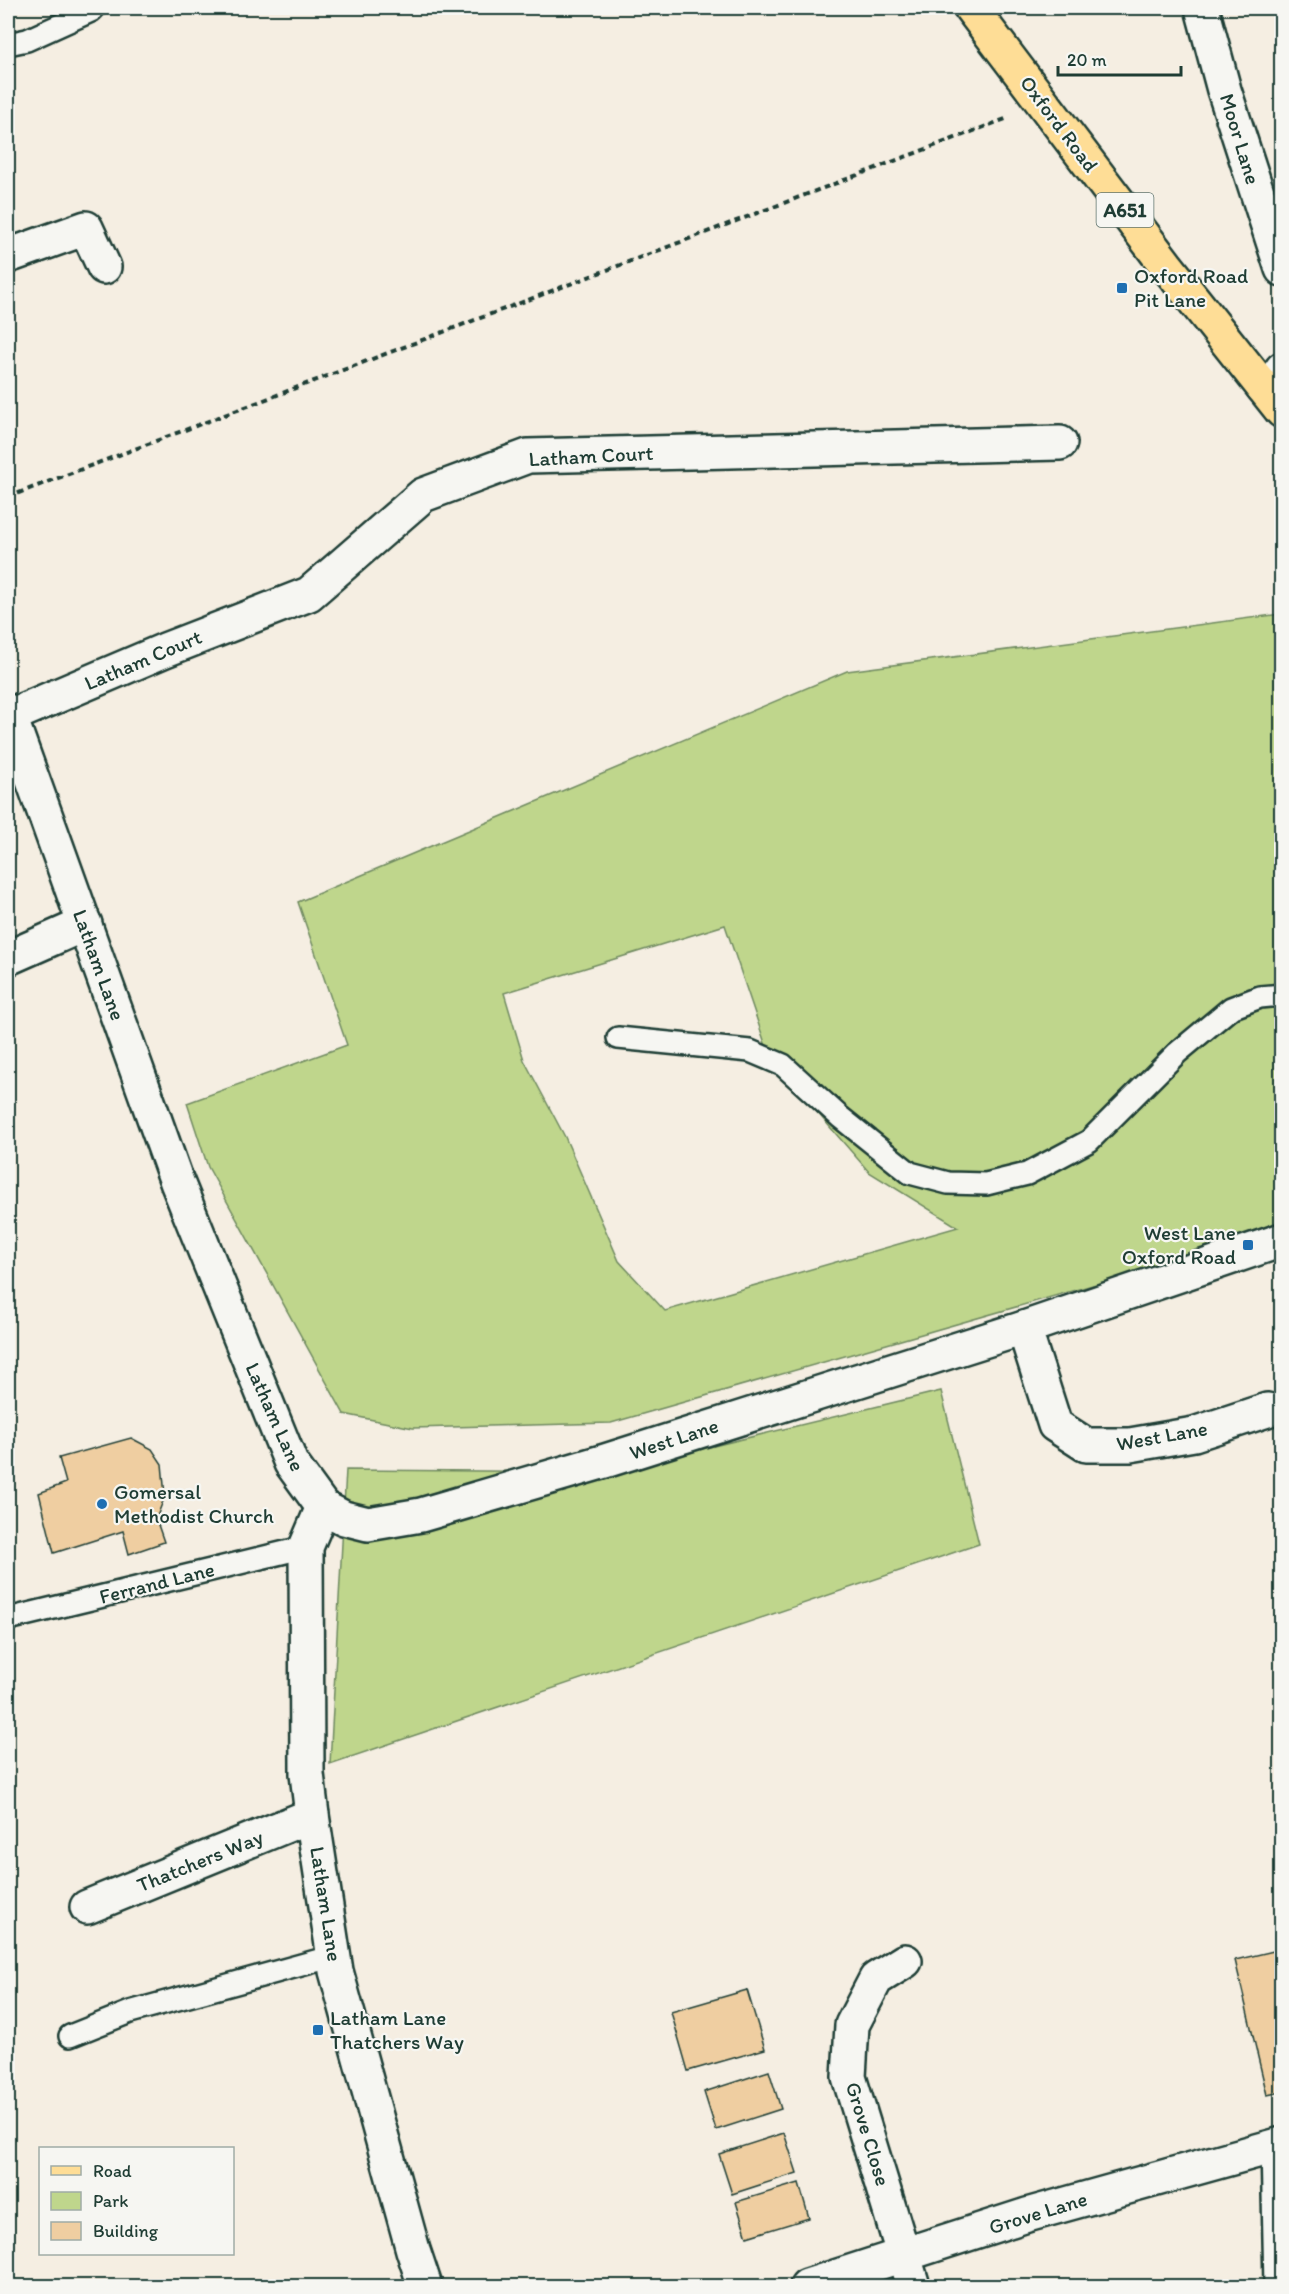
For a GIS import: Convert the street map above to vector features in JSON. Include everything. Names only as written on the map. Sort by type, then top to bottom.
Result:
[{"type":"main road","name":"Oxford Road","points":[[971,8],[1166,265],[1275,389]]},
{"type":"street","name":"Moor Lane","points":[[1202,8],[1224,90],[1280,258]]},
{"type":"street","points":[[8,256],[86,228],[104,267]]},
{"type":"street","name":"Latham Court","points":[[8,714],[309,594],[423,495],[528,456],[1060,443]]},
{"type":"street","name":"Latham Lane","points":[[8,714],[177,1182],[291,1463],[323,1507],[306,1547],[307,1774],[312,1815],[334,1956],[348,2016],[425,2286]]},
{"type":"street","points":[[8,958],[85,924]]},
{"type":"street","name":"West Lane","points":[[323,1507],[344,1518],[368,1524],[421,1515],[605,1461],[1024,1328],[1281,1240]]},
{"type":"street","name":"West Lane","points":[[1024,1328],[1055,1425],[1086,1445],[1130,1445],[1194,1434],[1267,1410]]},
{"type":"street","name":"Thatchers Way","points":[[87,1907],[312,1815]]},
{"type":"street","name":"Grove Close","points":[[905,1961],[876,1979],[852,2025],[849,2077],[913,2286]]},
{"type":"street","name":"Grove Lane","points":[[807,2286],[1027,2215],[1277,2145]]},
{"type":"lane","points":[[8,44],[27,40],[94,8]]},
{"type":"lane","points":[[618,1038],[750,1052],[783,1065],[840,1117],[910,1173],[948,1183],[986,1184],[1027,1174],[1089,1141],[1177,1053],[1231,1008],[1260,997],[1281,995]]},
{"type":"lane","name":"Ferrand Lane","points":[[8,1619],[306,1547]]},
{"type":"lane","points":[[70,2036],[130,2012],[334,1956]]},
{"type":"lane","name":"Grove Lane","points":[[1275,2286],[1277,2145]]},
{"type":"path","points":[[8,497],[1044,104]]},
{"type":"green space","points":[[1281,614],[1281,1231],[611,1423],[413,1428],[344,1414],[208,1167],[187,1103],[347,1045],[298,902],[847,671]],"holes":[[[725,925],[770,1058],[869,1172],[958,1227],[665,1311],[619,1261],[565,1137],[524,1060],[504,993]]]},
{"type":"green space","points":[[941,1391],[979,1544],[330,1764],[346,1470],[606,1472]]},
{"type":"building","name":"Gomersal Methodist Church","points":[[131,1438],[152,1449],[162,1464],[165,1496],[156,1519],[164,1542],[129,1554],[123,1531],[54,1553],[39,1493],[66,1483],[59,1458]]},
{"type":"building","points":[[1282,1949],[1282,1992],[1280,1992],[1282,2000],[1282,2092],[1267,2095],[1235,1960]]},
{"type":"building","points":[[747,1990],[765,2049],[688,2071],[671,2012]]},
{"type":"building","points":[[769,2071],[781,2109],[716,2130],[704,2092]]},
{"type":"building","points":[[784,2133],[797,2173],[732,2194],[719,2154]]},
{"type":"building","points":[[799,2183],[809,2218],[747,2237],[736,2202]]},
{"type":"place","name":"Oxford Road Pit Lane","points":[[1122,288]]},
{"type":"place","name":"West Lane Oxford Road","points":[[1248,1245]]},
{"type":"place","name":"Gomersal Methodist Church","points":[[102,1504]]},
{"type":"place","name":"Latham Lane Thatchers Way","points":[[318,2030]]}]
